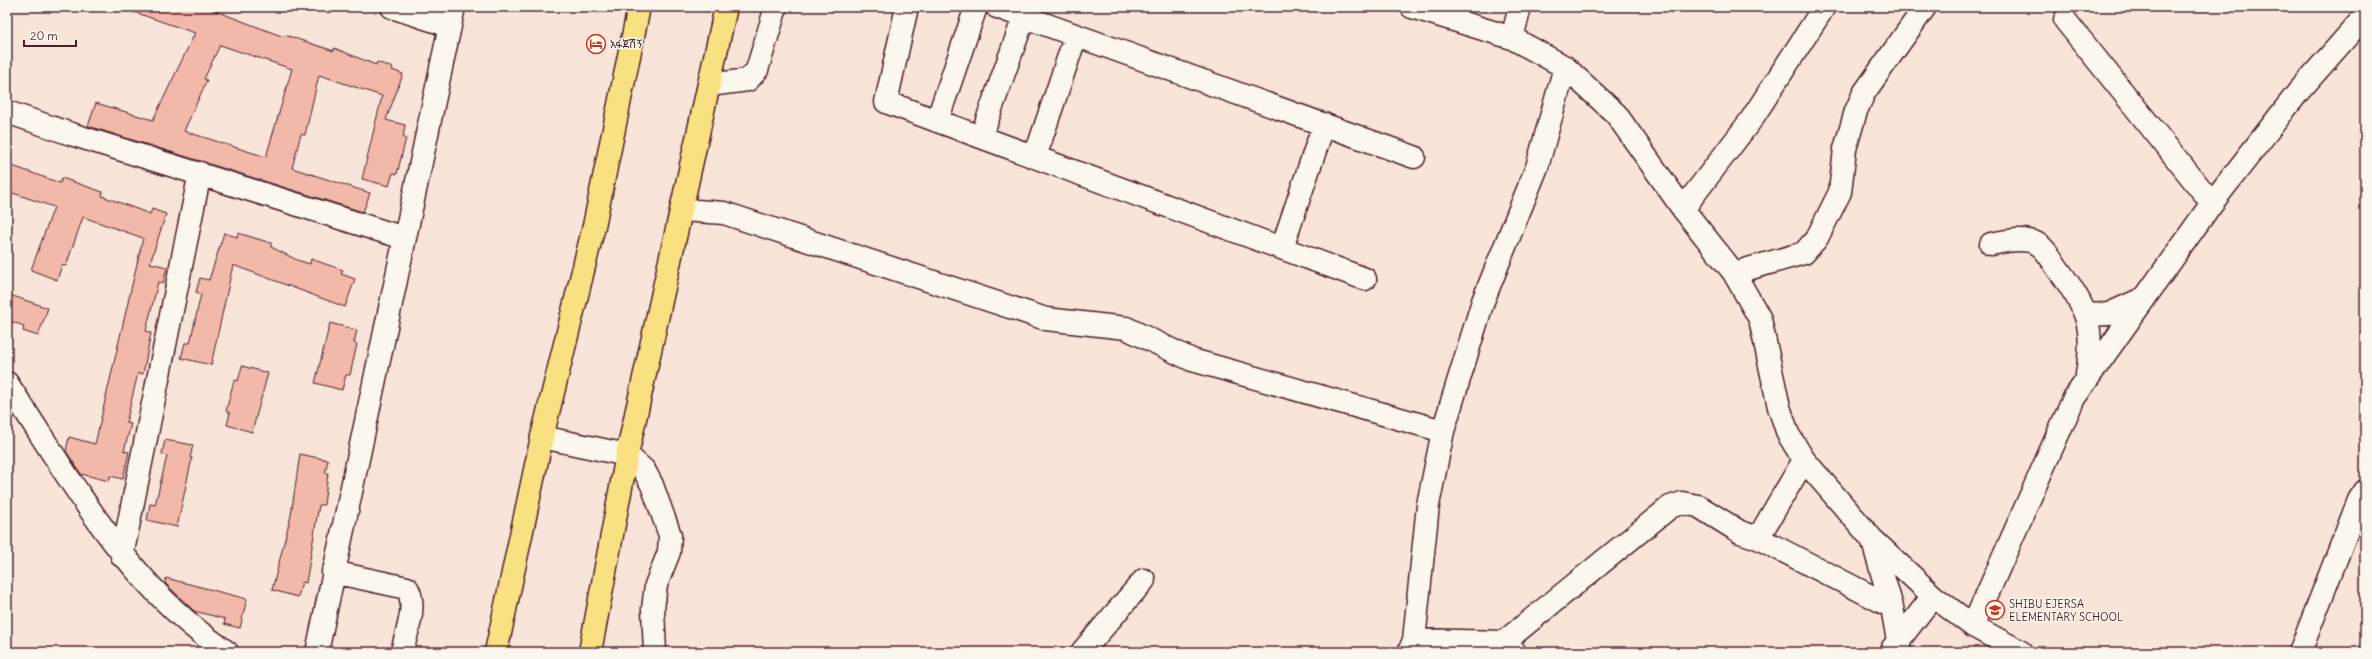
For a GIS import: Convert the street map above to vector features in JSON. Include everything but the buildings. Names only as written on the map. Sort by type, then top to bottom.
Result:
[{"type":"main road","points":[[496,652],[542,437],[594,226],[639,7]]},
{"type":"main road","points":[[590,652],[627,455],[726,7]]},
{"type":"street","points":[[317,652],[452,16],[392,7]]},
{"type":"street","points":[[709,85],[748,80],[757,70],[776,7]]},
{"type":"street","points":[[907,7],[886,102],[1365,279]]},
{"type":"street","points":[[937,121],[976,7]]},
{"type":"street","points":[[997,7],[1414,157]]},
{"type":"street","points":[[1412,7],[1512,38],[1565,68],[1616,114],[1683,209],[1734,273],[1760,319],[1779,407],[1788,434],[1804,460],[1872,539],[1933,596],[1973,626],[2021,652]]},
{"type":"street","points":[[1512,38],[1520,7]]},
{"type":"street","points":[[1683,209],[1751,120],[1824,7]]},
{"type":"street","points":[[1734,273],[1804,253],[1818,238],[1840,192],[1845,149],[1856,110],[1864,93],[1925,7]]},
{"type":"street","points":[[1973,626],[2074,398],[2086,379],[2212,203],[2300,91],[2365,16]]},
{"type":"street","points":[[981,137],[1024,17]]},
{"type":"street","points":[[2065,20],[2212,203]]},
{"type":"street","points":[[1035,157],[1076,35]]},
{"type":"street","points":[[1565,68],[1537,167],[1483,301],[1443,431],[1428,505],[1411,646],[1509,647],[1670,507],[1682,503],[1698,506],[1740,532],[1758,538],[1892,607]]},
{"type":"street","points":[[7,112],[71,134],[200,173],[404,238]]},
{"type":"street","points":[[1282,248],[1324,124]]},
{"type":"street","points":[[122,556],[200,173]]},
{"type":"street","points":[[682,210],[724,213],[1046,319],[1126,328],[1192,360],[1443,431]]},
{"type":"street","points":[[1991,244],[2006,240],[2026,240],[2039,245],[2070,285],[2087,315],[2091,349],[2086,379]]},
{"type":"street","points":[[2087,315],[2109,314],[2144,298]]},
{"type":"street","points":[[7,383],[122,556],[166,605],[227,652]]},
{"type":"street","points":[[542,437],[627,455],[646,475],[670,535],[669,552],[655,591],[653,609],[655,652]]},
{"type":"street","points":[[1758,538],[1804,460]]},
{"type":"street","points":[[2300,652],[2359,500],[2365,491]]},
{"type":"street","points":[[1872,539],[1892,607],[1896,649]]},
{"type":"street","points":[[333,572],[407,588],[411,595],[411,607],[402,652]]},
{"type":"street","points":[[1082,652],[1144,580]]},
{"type":"street","points":[[1896,649],[1933,596]]},
{"type":"place","name":"አፋጀሽኝ","points":[[596,44]]},
{"type":"place","name":"SHIBU EJERSA ELEMENTARY SCHOOL","points":[[1995,610]]}]
